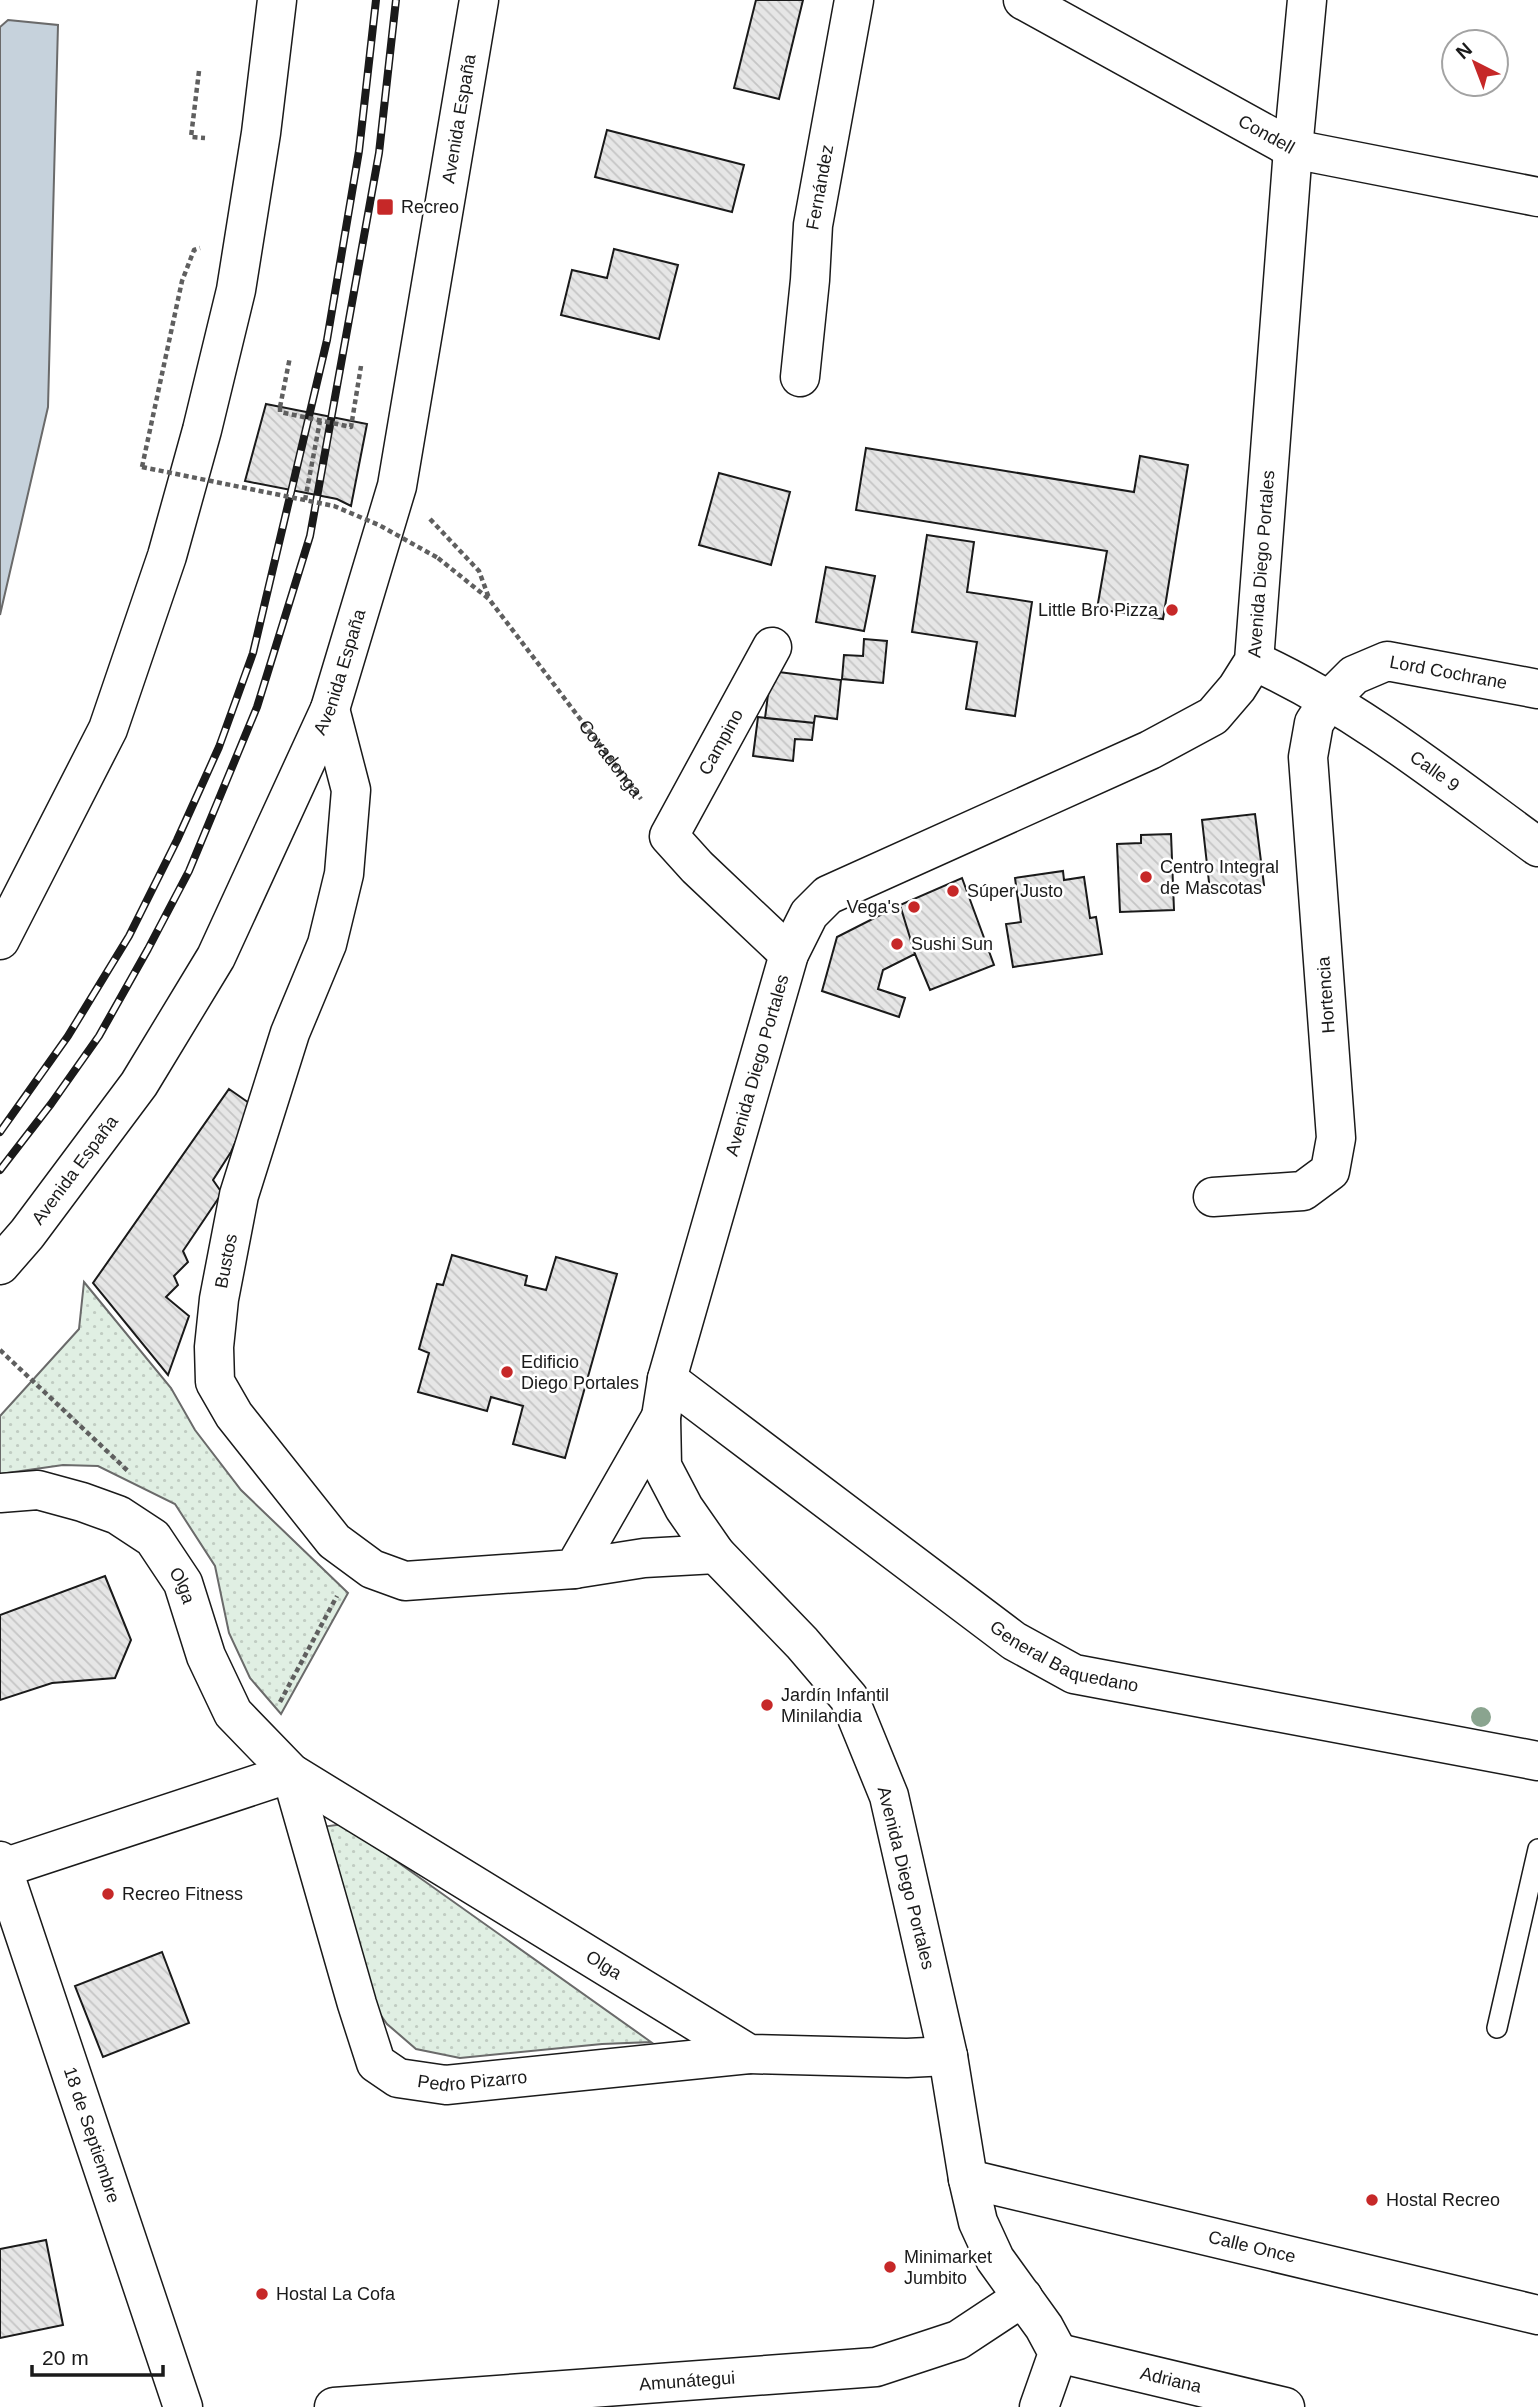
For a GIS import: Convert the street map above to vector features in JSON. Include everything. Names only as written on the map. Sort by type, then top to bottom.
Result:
[{"type":"street","points":[[0,940],[107,729],[167,556],[202,430],[236,290],[261,133],[277,0]]},
{"type":"street","name":"Avenida España","points":[[0,1265],[27,1234],[139,1084],[216,957],[330,709],[397,486],[479,0]]},
{"type":"street","name":"Fernández","points":[[800,377],[813,225],[853,0]]},
{"type":"street","name":"Condell","points":[[1023,0],[1293,149],[1538,197]]},
{"type":"street","name":"Avenida Diego Portales","points":[[1058,2353],[1045,2328],[995,2259],[978,2222],[968,2179],[948,2056],[889,1796],[849,1698],[802,1643],[716,1553],[684,1508],[662,1466],[661,1417],[667,1379],[789,954],[809,914],[828,895],[1150,750],[1213,716],[1237,688],[1254,661],[1307,0]]},
{"type":"street","name":"Campino","points":[[669,836],[772,647]]},
{"type":"street","points":[[1254,661],[1329,700]]},
{"type":"street","name":"Lord Cochrane","points":[[1329,700],[1354,674],[1387,661],[1538,689]]},
{"type":"street","name":"Calle 9","points":[[1329,700],[1380,732],[1538,846]]},
{"type":"street","name":"Hortencia","points":[[1213,1197],[1303,1191],[1330,1171],[1336,1138],[1308,757],[1314,723],[1329,700]]},
{"type":"street","name":"Bustos","points":[[330,709],[351,790],[344,874],[327,944],[290,1034],[239,1195],[219,1299],[214,1347],[215,1382],[234,1415],[334,1541],[372,1569],[405,1581],[574,1569],[644,1558],[716,1553]]},
{"type":"street","points":[[669,836],[789,954]]},
{"type":"street","name":"General Baquedano","points":[[667,1379],[1014,1641],[1074,1674],[1538,1761]]},
{"type":"street","points":[[574,1569],[661,1417]]},
{"type":"street","name":"Olga","points":[[0,1493],[38,1490],[82,1502],[118,1515],[153,1538],[183,1583],[206,1656],[233,1713],[291,1773],[749,2054]]},
{"type":"street","points":[[1,1865],[291,1773]]},
{"type":"street","name":"Pedro Pizarro","points":[[291,1773],[376,2063],[398,2078],[446,2085],[749,2054]]},
{"type":"street","name":"18 de Septiembre","points":[[1,1865],[183,2407]]},
{"type":"street","points":[[749,2054],[907,2058],[948,2056]]},
{"type":"street","name":"Calle Once","points":[[968,2179],[1538,2315]]},
{"type":"street","name":"Amunátegui","points":[[334,2407],[876,2367],[958,2340],[1023,2297]]},
{"type":"street","points":[[1039,2407],[1058,2353]]},
{"type":"street","name":"Adriana","points":[[1058,2353],[1285,2407]]},
{"type":"lane","points":[[1497,2028],[1538,1849]]},
{"type":"path","points":[[199,71],[191,136],[205,138]]},
{"type":"path","name":"Covadonga","points":[[176,313],[142,467],[334,506],[379,525],[438,558],[489,599],[669,836]]},
{"type":"path","points":[[290,357],[279,412],[351,427],[360,366]]},
{"type":"path","points":[[305,500],[320,421]]},
{"type":"path","points":[[397,486],[478,571],[489,599]]},
{"type":"path","points":[[0,1350],[131,1474]]},
{"type":"path","points":[[259,1740],[358,1559]]},
{"type":"green space","points":[[84,1282],[171,1388],[195,1430],[241,1490],[348,1593],[281,1714],[250,1678],[229,1633],[215,1566],[175,1504],[98,1466],[63,1465],[0,1474],[0,1416],[79,1329]]},
{"type":"green space","points":[[344,1824],[651,2042],[460,2058],[416,2049],[387,2024],[366,1994],[321,1827]]},
{"type":"shaded area","points":[[8,20],[58,25],[48,407],[0,615],[0,27]]},
{"type":"building","points":[[756,0],[803,0],[779,99],[734,88]]},
{"type":"building","points":[[607,130],[744,165],[732,212],[595,177]]},
{"type":"building","points":[[614,249],[678,265],[659,339],[561,315],[572,270],[607,278]]},
{"type":"building","points":[[266,404],[367,424],[351,506],[337,499],[245,481]]},
{"type":"building","points":[[866,448],[1134,492],[1140,456],[1188,465],[1163,619],[1097,609],[1107,551],[856,510]]},
{"type":"building","points":[[719,473],[790,492],[771,565],[699,545]]},
{"type":"building","points":[[927,535],[974,542],[967,592],[1032,602],[1015,716],[966,709],[977,642],[912,632]]},
{"type":"building","points":[[826,567],[875,576],[864,631],[816,622]]},
{"type":"building","points":[[864,639],[887,641],[883,683],[842,679],[844,655],[863,656]]},
{"type":"building","points":[[771,671],[841,680],[837,719],[815,716],[814,723],[765,718]]},
{"type":"building","points":[[758,717],[814,723],[812,740],[795,739],[793,761],[753,756]]},
{"type":"building","points":[[1255,814],[1264,885],[1210,891],[1202,820]]},
{"type":"building","name":"Centro Integral de Mascotas","points":[[1171,834],[1174,910],[1120,912],[1117,844],[1141,843],[1141,835]]},
{"type":"building","points":[[1063,871],[1064,880],[1084,877],[1090,918],[1096,917],[1102,954],[1013,967],[1006,924],[1021,922],[1015,878]]},
{"type":"building","points":[[962,878],[994,965],[930,990],[915,954],[900,905]]},
{"type":"building","points":[[900,905],[915,954],[883,970],[878,989],[905,998],[899,1017],[822,991],[837,937]]},
{"type":"building","points":[[229,1089],[252,1105],[231,1152],[213,1180],[222,1193],[183,1251],[188,1262],[174,1276],[178,1285],[166,1297],[189,1316],[168,1375],[93,1283]]},
{"type":"building","name":"Edificio Diego Portales","points":[[452,1255],[527,1276],[525,1285],[546,1290],[556,1257],[617,1274],[565,1458],[513,1444],[523,1406],[491,1397],[487,1411],[418,1392],[429,1353],[419,1349],[437,1284],[443,1285]]},
{"type":"building","points":[[105,1576],[131,1640],[115,1678],[52,1683],[0,1700],[0,1615]]},
{"type":"building","points":[[162,1952],[189,2023],[103,2057],[75,1986]]},
{"type":"building","points":[[46,2240],[63,2325],[0,2338],[0,2249]]},
{"type":"railway","points":[[0,1132],[68,1036],[129,936],[219,747],[253,653],[327,340],[359,151],[376,0]]},
{"type":"railway","points":[[0,1170],[99,1036],[148,949],[189,871],[257,707],[310,536],[379,153],[396,0]]},
{"type":"place","name":"Recreo","points":[[385,207]]},
{"type":"place","name":"Little Bro Pizza","points":[[1172,610]]},
{"type":"place","name":"Centro Integral de Mascotas","points":[[1146,877]]},
{"type":"place","name":"Súper Justo","points":[[953,891]]},
{"type":"place","name":"Vega's","points":[[914,907]]},
{"type":"place","name":"Sushi Sun","points":[[897,944]]},
{"type":"place","name":"Edificio Diego Portales","points":[[507,1372]]},
{"type":"place","name":"Jardín Infantil Minilandia","points":[[767,1705]]},
{"type":"place","name":"Recreo Fitness","points":[[108,1894]]},
{"type":"place","name":"Hostal Recreo","points":[[1372,2200]]},
{"type":"place","name":"Minimarket Jumbito","points":[[890,2267]]},
{"type":"place","name":"Hostal La Cofa","points":[[262,2294]]}]
